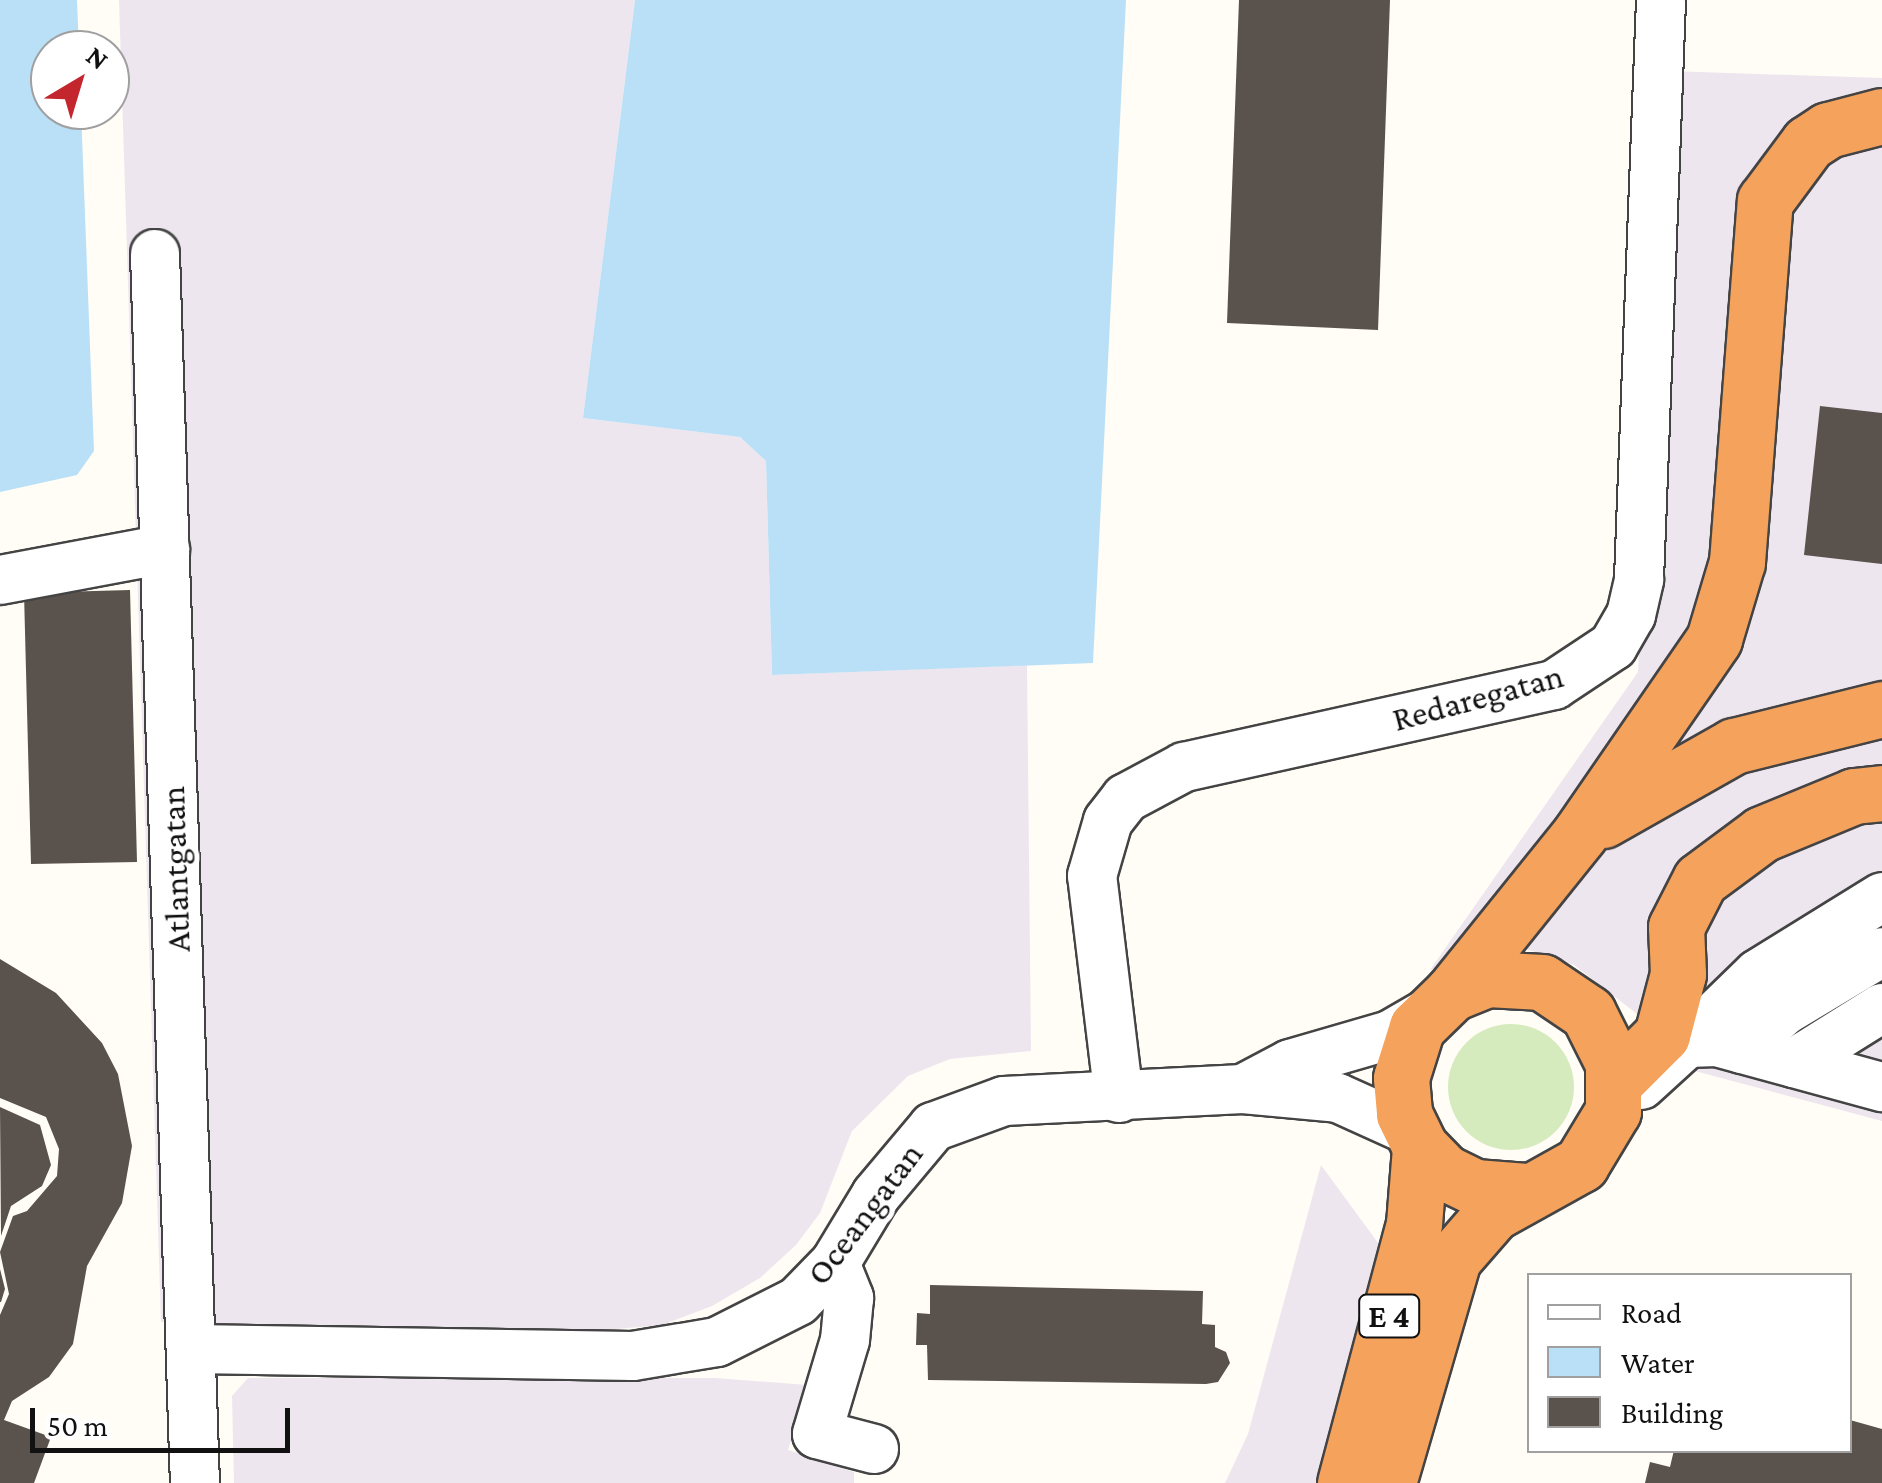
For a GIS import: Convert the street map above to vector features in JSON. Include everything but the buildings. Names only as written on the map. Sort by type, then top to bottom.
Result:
[{"type":"highway","points":[[1882,116],[1828,130],[1808,143],[1765,201],[1737,562],[1714,638],[1579,835],[1409,1043],[1401,1078],[1416,1139],[1444,1172],[1475,1187],[1526,1191],[1581,1164],[1614,1096],[1662,1035],[1678,974],[1676,928],[1700,880],[1762,834],[1854,796],[1882,793]]},
{"type":"highway","points":[[1579,835],[1734,746],[1882,709]]},
{"type":"highway","points":[[1440,1003],[1506,977],[1560,990],[1600,1028],[1614,1096]]},
{"type":"highway","name":"E 4","points":[[1344,1483],[1414,1224],[1416,1139]]},
{"type":"highway","name":"E 4","points":[[1388,1483],[1453,1258],[1492,1213],[1526,1191]]},
{"type":"street","name":"Redaregatan","points":[[1119,1098],[1092,876],[1108,821],[1126,798],[1184,766],[1554,685],[1603,655],[1631,614],[1639,578],[1661,0]]},
{"type":"street","name":"Atlantgatan","points":[[154,254],[194,1349],[195,1483]]},
{"type":"street","points":[[0,580],[165,550]]},
{"type":"street","points":[[1794,1062],[1758,974],[1882,897]]},
{"type":"street","points":[[1794,1062],[1768,995],[1882,922]]},
{"type":"street","points":[[1794,1062],[1784,1011],[1882,952]]},
{"type":"street","points":[[1794,1062],[1882,980]]},
{"type":"street","name":"Oceangatan","points":[[1243,1089],[1290,1064],[1390,1035],[1440,1003]]},
{"type":"street","points":[[1794,1062],[1882,1008]]},
{"type":"street","points":[[1614,1096],[1794,1062],[1882,1036]]},
{"type":"street","name":"Oceangatan","points":[[194,1349],[633,1356],[717,1342],[798,1301],[835,1263],[876,1194],[933,1127],[1004,1102],[1243,1089],[1338,1098],[1416,1139]]},
{"type":"street","points":[[835,1263],[849,1298],[845,1340],[817,1434],[874,1449]]},
{"type":"shaded area","points":[[119,0],[635,0],[583,418],[740,437],[766,461],[772,675],[1027,665],[1031,1051],[950,1059],[908,1076],[852,1131],[820,1213],[796,1245],[760,1278],[712,1306],[662,1325],[605,1330],[161,1322],[123,130],[130,130],[130,30],[120,30]]},
{"type":"shaded area","points":[[1669,71],[1882,78],[1882,1121],[1695,1071],[1646,1021],[1574,965],[1520,947],[1430,970],[1638,672]]},
{"type":"shaded area","points":[[1321,1165],[1384,1251],[1319,1483],[1225,1483],[1248,1434]]},
{"type":"shaded area","points":[[248,1378],[715,1378],[808,1385],[788,1450],[854,1472],[854,1483],[234,1483],[232,1396]]},
{"type":"green space","points":[[1511,1024],[1535,1029],[1556,1042],[1569,1063],[1574,1087],[1569,1111],[1556,1132],[1535,1145],[1511,1150],[1487,1145],[1466,1132],[1453,1111],[1448,1087],[1453,1063],[1466,1042],[1487,1029]]},
{"type":"water","points":[[0,0],[77,0],[78,30],[30,30],[30,130],[82,130],[94,451],[77,475],[0,492]]},
{"type":"water","points":[[635,0],[1126,0],[1093,663],[772,675],[766,461],[740,437],[583,418]]}]
